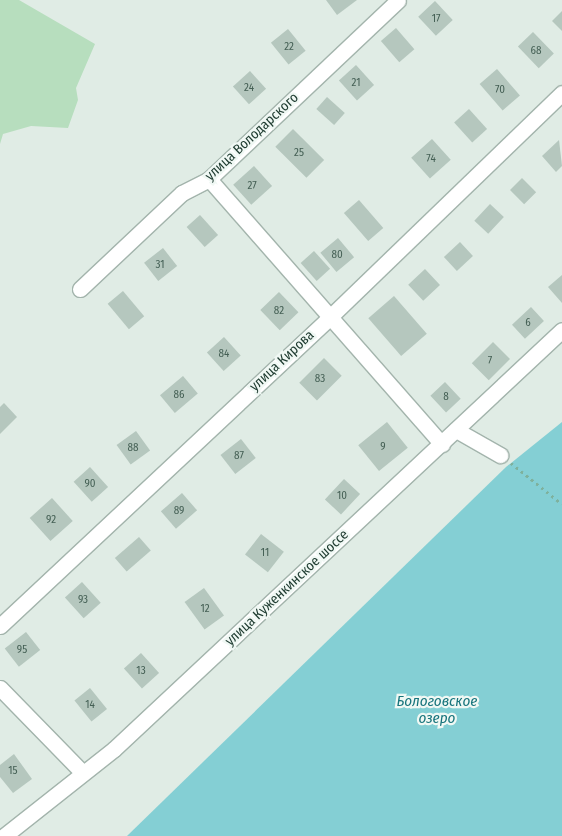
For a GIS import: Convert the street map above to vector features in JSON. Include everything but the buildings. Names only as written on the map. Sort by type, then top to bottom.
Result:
[{"type":"street","name":"улица Володарского","points":[[80,289],[182,193],[209,179],[398,0]]},
{"type":"street","name":"улица Кирова","points":[[0,626],[331,316],[562,93]]},
{"type":"street","points":[[209,179],[442,444]]},
{"type":"street","name":"улица Куженкинское шоссе","points":[[4,836],[40,810],[81,771],[114,748],[562,330]]},
{"type":"street","points":[[456,430],[500,454]]},
{"type":"street","points":[[0,688],[81,771]]},
{"type":"path","points":[[500,454],[562,504]]},
{"type":"green space","points":[[0,0],[19,0],[95,44],[76,88],[78,100],[68,128],[31,126],[3,134],[0,144]]},
{"type":"water","name":"Бологовское озеро","points":[[562,422],[562,836],[127,836],[506,467]]}]
